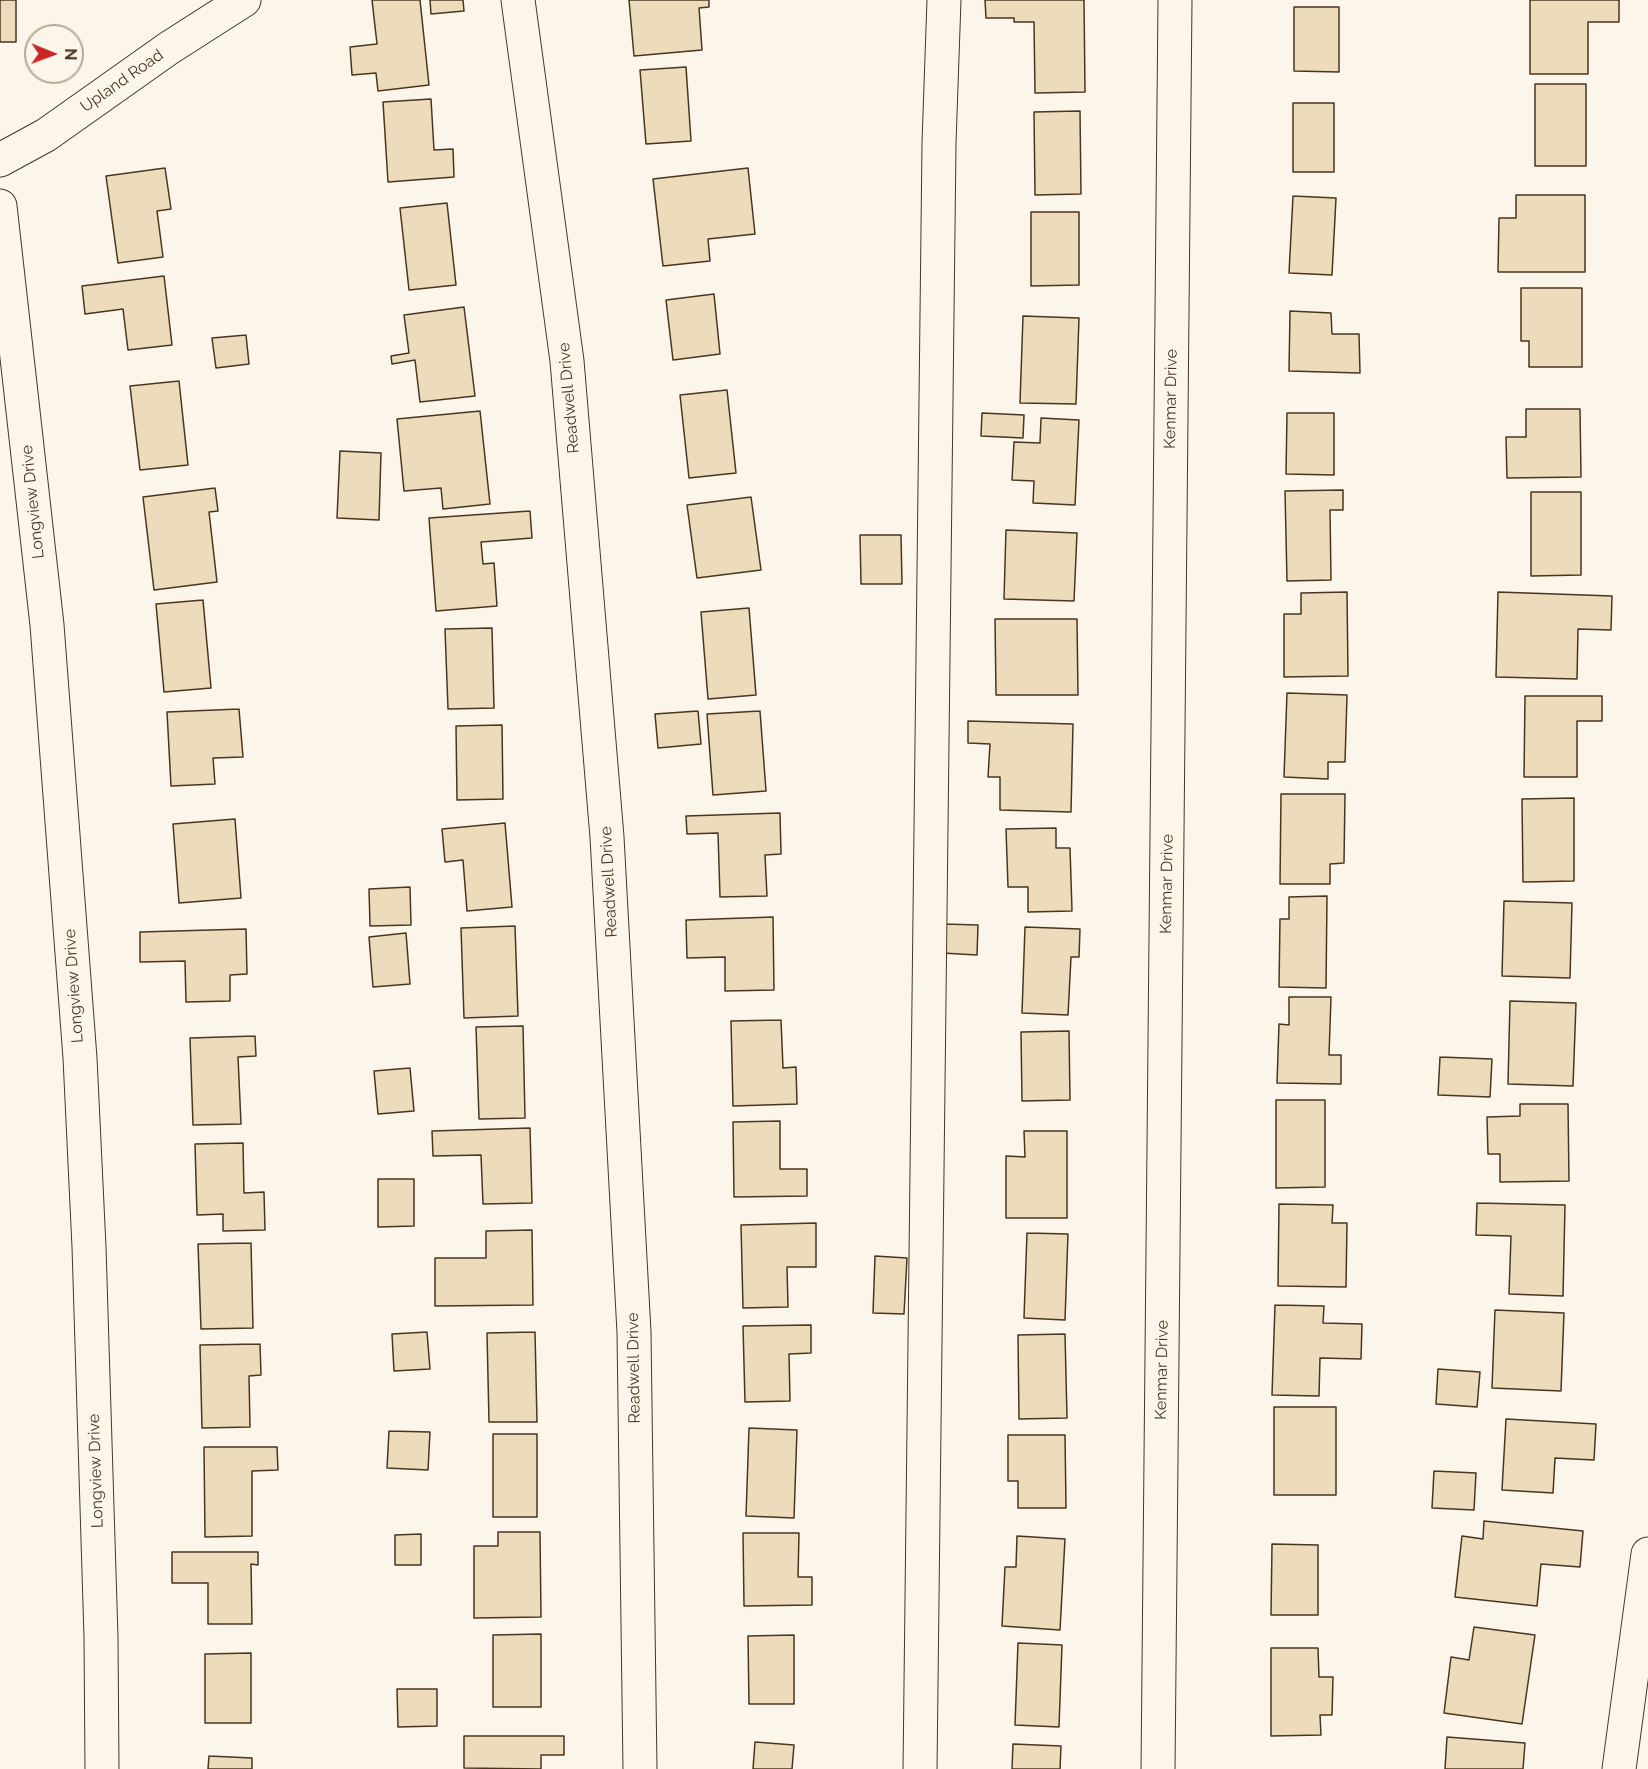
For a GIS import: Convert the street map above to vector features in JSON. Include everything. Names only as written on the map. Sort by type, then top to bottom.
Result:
[{"type":"street","name":"Upland Road","points":[[0,160],[46,135],[169,48],[244,0]]},
{"type":"street","name":"Readwell Drive","points":[[518,0],[567,361],[607,837],[634,1332],[640,1769]]},
{"type":"street","points":[[920,1769],[939,143],[944,0]]},
{"type":"street","name":"Kenmar Drive","points":[[1158,1769],[1175,0]]},
{"type":"street","name":"Longview Drive","points":[[0,206],[47,625],[80,1058],[90,1258],[102,1769]]},
{"type":"street","points":[[1619,1769],[1648,1554]]},
{"type":"building","points":[[0,0],[16,0],[16,42],[0,42]]},
{"type":"building","points":[[372,0],[420,0],[429,85],[378,91],[376,73],[352,75],[350,47],[377,44]]},
{"type":"building","points":[[430,0],[463,0],[464,11],[431,14]]},
{"type":"building","points":[[629,0],[709,0],[709,7],[699,8],[702,50],[634,56]]},
{"type":"building","points":[[985,0],[1084,0],[1085,92],[1035,93],[1034,22],[1014,22],[1014,18],[986,18]]},
{"type":"building","points":[[1530,0],[1619,0],[1619,22],[1588,22],[1588,74],[1530,74]]},
{"type":"building","points":[[1294,7],[1339,7],[1339,72],[1294,71]]},
{"type":"building","points":[[686,67],[691,141],[646,144],[640,70]]},
{"type":"building","points":[[1535,84],[1586,84],[1586,166],[1535,166]]},
{"type":"building","points":[[431,99],[434,150],[453,149],[454,177],[388,182],[383,102]]},
{"type":"building","points":[[1293,103],[1334,103],[1334,172],[1293,172]]},
{"type":"building","points":[[1080,111],[1081,194],[1035,195],[1034,112]]},
{"type":"building","points":[[165,168],[171,209],[157,211],[163,257],[118,263],[106,176]]},
{"type":"building","points":[[748,168],[755,234],[708,239],[710,261],[663,266],[653,179]]},
{"type":"building","points":[[1516,195],[1585,195],[1585,272],[1498,272],[1499,218],[1516,218]]},
{"type":"building","points":[[1293,196],[1336,198],[1332,275],[1289,273]]},
{"type":"building","points":[[447,203],[456,285],[409,290],[400,208]]},
{"type":"building","points":[[1031,212],[1079,212],[1079,285],[1031,286]]},
{"type":"building","points":[[164,276],[172,345],[128,350],[123,309],[85,314],[82,286]]},
{"type":"building","points":[[1521,288],[1582,288],[1582,367],[1529,367],[1529,341],[1521,341]]},
{"type":"building","points":[[714,294],[720,354],[673,360],[666,300]]},
{"type":"building","points":[[464,307],[475,396],[420,402],[415,360],[392,364],[391,356],[409,353],[404,315]]},
{"type":"building","points":[[1290,311],[1331,313],[1332,334],[1359,334],[1360,373],[1289,371]]},
{"type":"building","points":[[1023,316],[1079,318],[1076,404],[1020,403]]},
{"type":"building","points":[[246,335],[249,364],[216,368],[212,338]]},
{"type":"building","points":[[179,381],[188,465],[140,470],[130,386]]},
{"type":"building","points":[[727,390],[736,473],[689,478],[680,395]]},
{"type":"building","points":[[1526,409],[1580,409],[1581,477],[1507,478],[1506,437],[1526,437]]},
{"type":"building","points":[[480,411],[490,504],[443,509],[441,488],[404,491],[397,419]]},
{"type":"building","points":[[982,413],[1024,415],[1023,438],[981,436]]},
{"type":"building","points":[[1287,413],[1334,413],[1334,475],[1286,474]]},
{"type":"building","points":[[1041,418],[1079,420],[1075,505],[1033,503],[1034,481],[1012,480],[1014,442],[1040,443]]},
{"type":"building","points":[[340,451],[381,453],[379,520],[337,518]]},
{"type":"building","points":[[215,488],[218,511],[209,512],[217,582],[154,590],[143,497]]},
{"type":"building","points":[[1343,490],[1343,510],[1330,510],[1331,580],[1287,581],[1285,491]]},
{"type":"building","points":[[1531,492],[1581,492],[1581,575],[1531,576]]},
{"type":"building","points":[[751,497],[761,570],[697,578],[687,505]]},
{"type":"building","points":[[530,511],[532,538],[481,542],[483,564],[494,563],[497,606],[436,611],[429,518]]},
{"type":"building","points":[[1006,530],[1077,533],[1074,601],[1004,599]]},
{"type":"building","points":[[860,535],[901,535],[902,584],[861,584]]},
{"type":"building","points":[[1347,592],[1348,676],[1284,677],[1284,614],[1301,614],[1301,593]]},
{"type":"building","points":[[1498,592],[1612,596],[1611,630],[1578,629],[1577,679],[1496,677]]},
{"type":"building","points":[[203,600],[211,688],[164,692],[156,604]]},
{"type":"building","points":[[749,608],[756,695],[708,699],[701,612]]},
{"type":"building","points":[[995,619],[1077,619],[1078,695],[996,695]]},
{"type":"building","points":[[492,628],[494,708],[448,709],[445,629]]},
{"type":"building","points":[[1287,693],[1347,695],[1345,762],[1328,762],[1328,779],[1284,777]]},
{"type":"building","points":[[1525,696],[1602,696],[1602,721],[1577,721],[1577,777],[1524,777]]},
{"type":"building","points":[[239,709],[243,757],[213,758],[215,784],[171,786],[167,712]]},
{"type":"building","points":[[698,711],[701,744],[658,748],[655,714]]},
{"type":"building","points":[[760,711],[766,791],[713,795],[707,714]]},
{"type":"building","points":[[968,721],[1073,724],[1071,812],[1000,810],[1000,777],[988,777],[990,744],[968,743]]},
{"type":"building","points":[[502,725],[503,799],[457,800],[456,726]]},
{"type":"building","points":[[1281,794],[1345,794],[1344,863],[1330,864],[1330,884],[1280,884]]},
{"type":"building","points":[[1574,798],[1574,881],[1523,882],[1522,799]]},
{"type":"building","points":[[780,813],[781,854],[765,855],[767,896],[720,897],[718,833],[687,834],[686,816]]},
{"type":"building","points":[[235,819],[241,898],[179,903],[173,824]]},
{"type":"building","points":[[505,823],[512,907],[467,911],[463,860],[445,862],[442,829]]},
{"type":"building","points":[[1056,828],[1056,848],[1070,848],[1072,911],[1028,912],[1028,887],[1008,887],[1006,829]]},
{"type":"building","points":[[410,887],[411,925],[370,926],[369,889]]},
{"type":"building","points":[[1327,896],[1326,988],[1279,987],[1280,919],[1289,919],[1289,897]]},
{"type":"building","points":[[1504,901],[1572,903],[1570,978],[1502,976]]},
{"type":"building","points":[[773,917],[774,990],[725,991],[725,957],[687,958],[686,920]]},
{"type":"building","points":[[943,924],[978,925],[977,955],[942,953]]},
{"type":"building","points":[[515,926],[518,1016],[464,1018],[461,928]]},
{"type":"building","points":[[1025,927],[1080,929],[1079,957],[1071,957],[1068,1015],[1022,1013]]},
{"type":"building","points":[[246,929],[247,974],[230,975],[230,1001],[186,1002],[185,961],[140,962],[140,932]]},
{"type":"building","points":[[406,933],[410,984],[373,987],[369,937]]},
{"type":"building","points":[[1289,997],[1331,997],[1329,1055],[1341,1055],[1341,1084],[1277,1083],[1279,1024],[1289,1025]]},
{"type":"building","points":[[1510,1001],[1576,1003],[1573,1086],[1508,1084]]},
{"type":"building","points":[[781,1020],[783,1068],[796,1067],[797,1104],[733,1106],[731,1021]]},
{"type":"building","points":[[523,1026],[525,1118],[479,1119],[476,1027]]},
{"type":"building","points":[[1069,1031],[1070,1100],[1022,1101],[1021,1032]]},
{"type":"building","points":[[255,1036],[256,1056],[238,1057],[241,1124],[193,1125],[190,1038]]},
{"type":"building","points":[[1440,1057],[1492,1059],[1490,1097],[1438,1095]]},
{"type":"building","points":[[410,1068],[414,1111],[378,1114],[374,1071]]},
{"type":"building","points":[[1276,1100],[1325,1100],[1325,1187],[1276,1188]]},
{"type":"building","points":[[1520,1104],[1568,1104],[1569,1181],[1500,1182],[1500,1154],[1488,1154],[1487,1117],[1520,1116]]},
{"type":"building","points":[[780,1121],[780,1169],[807,1169],[807,1196],[734,1197],[733,1122]]},
{"type":"building","points":[[530,1128],[532,1203],[483,1204],[481,1155],[433,1156],[432,1131]]},
{"type":"building","points":[[1024,1131],[1067,1131],[1067,1218],[1006,1218],[1006,1156],[1025,1157]]},
{"type":"building","points":[[243,1143],[244,1193],[264,1192],[265,1230],[223,1231],[223,1214],[197,1215],[195,1144]]},
{"type":"building","points":[[378,1179],[414,1179],[414,1226],[378,1227]]},
{"type":"building","points":[[1477,1203],[1565,1205],[1563,1296],[1509,1294],[1511,1236],[1476,1235]]},
{"type":"building","points":[[1279,1204],[1333,1205],[1332,1223],[1347,1223],[1346,1287],[1278,1286]]},
{"type":"building","points":[[816,1223],[816,1267],[787,1267],[788,1307],[743,1308],[741,1225]]},
{"type":"building","points":[[532,1230],[533,1305],[435,1306],[435,1258],[486,1258],[486,1231]]},
{"type":"building","points":[[1027,1233],[1068,1234],[1065,1320],[1024,1318]]},
{"type":"building","points":[[251,1243],[253,1328],[201,1329],[198,1244]]},
{"type":"building","points":[[875,1256],[907,1258],[904,1314],[873,1313]]},
{"type":"building","points":[[1275,1305],[1324,1306],[1323,1323],[1362,1324],[1361,1359],[1320,1358],[1319,1396],[1272,1395]]},
{"type":"building","points":[[1495,1310],[1564,1313],[1561,1391],[1492,1388]]},
{"type":"building","points":[[811,1325],[811,1353],[789,1354],[790,1401],[745,1402],[743,1326]]},
{"type":"building","points":[[427,1332],[430,1369],[394,1371],[392,1334]]},
{"type":"building","points":[[535,1332],[537,1422],[489,1422],[487,1333]]},
{"type":"building","points":[[1065,1334],[1067,1418],[1019,1419],[1018,1335]]},
{"type":"building","points":[[260,1344],[261,1375],[249,1376],[250,1427],[202,1428],[200,1345]]},
{"type":"building","points":[[1438,1369],[1480,1372],[1477,1407],[1436,1404]]},
{"type":"building","points":[[1274,1407],[1336,1407],[1336,1495],[1274,1495]]},
{"type":"building","points":[[1506,1419],[1596,1424],[1594,1460],[1555,1458],[1553,1493],[1502,1490]]},
{"type":"building","points":[[749,1428],[797,1430],[794,1518],[746,1516]]},
{"type":"building","points":[[389,1431],[430,1432],[428,1470],[387,1468]]},
{"type":"building","points":[[493,1434],[537,1434],[537,1517],[493,1517]]},
{"type":"building","points":[[1008,1435],[1065,1435],[1066,1508],[1018,1508],[1018,1481],[1008,1481]]},
{"type":"building","points":[[204,1447],[277,1447],[278,1470],[252,1471],[252,1536],[205,1537]]},
{"type":"building","points":[[1434,1471],[1476,1473],[1474,1510],[1432,1508]]},
{"type":"building","points":[[1484,1521],[1583,1531],[1580,1567],[1541,1564],[1537,1606],[1455,1597],[1462,1536],[1483,1539]]},
{"type":"building","points":[[498,1532],[540,1532],[541,1617],[474,1618],[474,1546],[498,1546]]},
{"type":"building","points":[[743,1533],[799,1533],[798,1577],[812,1577],[812,1605],[744,1606]]},
{"type":"building","points":[[421,1534],[421,1565],[395,1565],[395,1535]]},
{"type":"building","points":[[1017,1536],[1065,1539],[1060,1630],[1002,1626],[1005,1567],[1016,1567]]},
{"type":"building","points":[[1272,1544],[1318,1545],[1318,1615],[1271,1615]]},
{"type":"building","points":[[172,1552],[258,1552],[258,1565],[251,1564],[252,1624],[208,1624],[208,1583],[172,1583]]},
{"type":"building","points":[[1474,1627],[1535,1635],[1522,1724],[1444,1713],[1451,1657],[1469,1660]]},
{"type":"building","points":[[541,1634],[541,1707],[493,1707],[493,1635]]},
{"type":"building","points":[[794,1635],[794,1704],[749,1704],[748,1636]]},
{"type":"building","points":[[1018,1643],[1062,1645],[1059,1727],[1015,1725]]},
{"type":"building","points":[[1271,1648],[1318,1648],[1319,1677],[1333,1677],[1332,1715],[1320,1715],[1321,1735],[1271,1736]]},
{"type":"building","points":[[251,1653],[251,1723],[205,1723],[205,1654]]},
{"type":"building","points":[[397,1689],[437,1689],[437,1726],[398,1727]]},
{"type":"building","points":[[464,1736],[564,1736],[564,1755],[541,1755],[541,1769],[464,1768]]},
{"type":"building","points":[[1447,1737],[1525,1743],[1523,1769],[1445,1769]]},
{"type":"building","points":[[755,1742],[794,1745],[792,1769],[753,1769]]},
{"type":"building","points":[[1013,1744],[1061,1746],[1060,1769],[1012,1769]]},
{"type":"building","points":[[209,1756],[252,1758],[252,1769],[208,1769]]}]
